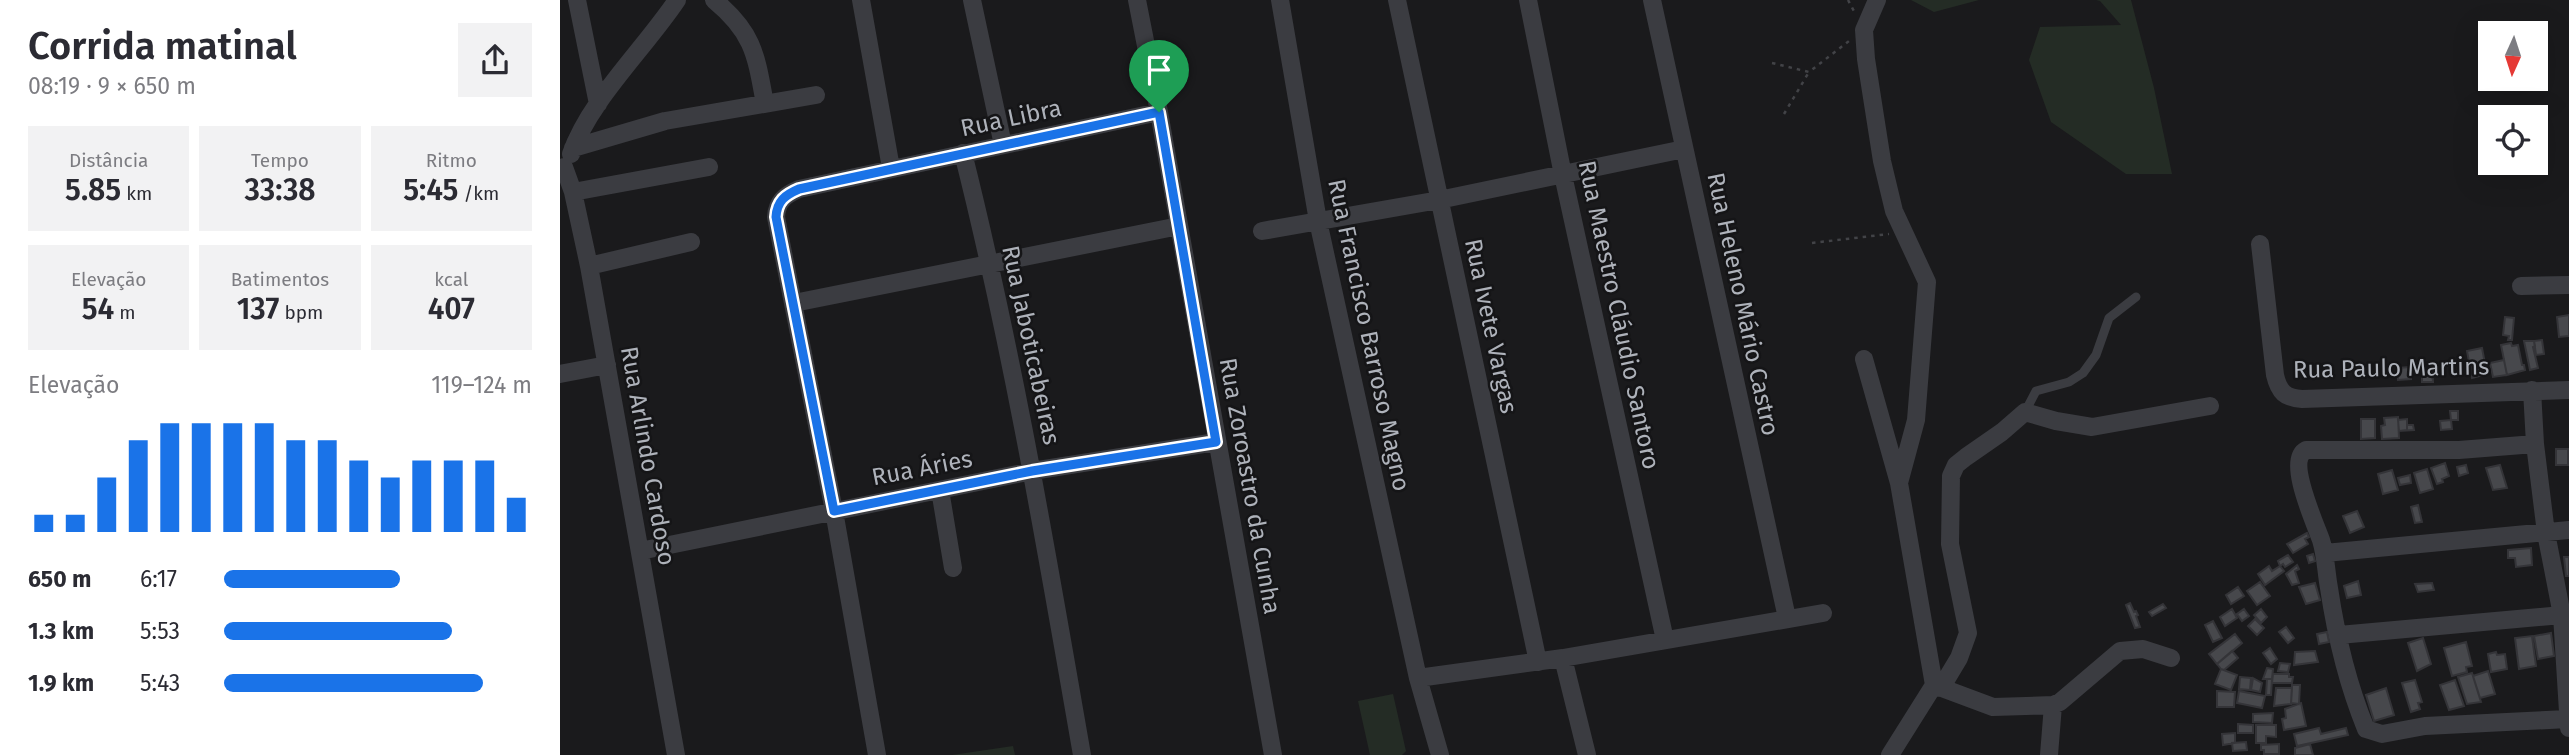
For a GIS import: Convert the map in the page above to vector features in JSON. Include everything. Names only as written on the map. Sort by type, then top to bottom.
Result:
[{"type":"street","points":[[577,0],[598,104]]},
{"type":"street","points":[[658,0],[662,23]]},
{"type":"street","points":[[562,169],[598,104],[677,0]]},
{"type":"street","points":[[714,0],[748,36],[756,55],[765,104]]},
{"type":"street","points":[[861,0],[891,168]]},
{"type":"street","points":[[972,0],[1003,145]]},
{"type":"street","points":[[877,755],[794,303],[1180,226],[1137,0]]},
{"type":"street","name":"Rua Francisco Barroso Magno","points":[[1280,0],[1318,221],[1418,678],[1440,755]]},
{"type":"street","name":"Rua Ivete Vargas","points":[[1397,0],[1538,662]]},
{"type":"street","name":"Rua Maestro Cláudio Santoro","points":[[1528,0],[1563,175],[1665,640]]},
{"type":"street","name":"Rua Heleno Mário Castro","points":[[1652,0],[1787,618]]},
{"type":"street","points":[[1877,0],[1864,30],[1882,161],[1902,231],[1927,282],[1916,420],[1899,483]]},
{"type":"street","points":[[573,148],[665,121],[816,95]]},
{"type":"street","name":"Rua Libra","points":[[794,303],[776,217],[780,201],[786,194],[891,168],[1159,112]]},
{"type":"street","points":[[1262,231],[1439,200],[1684,149]]},
{"type":"street","name":"Rua Jaboticabeiras","points":[[963,153],[991,264],[1032,471],[1082,755]]},
{"type":"street","points":[[573,192],[709,167]]},
{"type":"street","name":"Rua Arlindo Cardoso","points":[[562,169],[573,192],[589,266],[676,755]]},
{"type":"street","name":"Rua Zoroastro da Cunha","points":[[1180,226],[1273,755]]},
{"type":"street","points":[[589,266],[691,242]]},
{"type":"street","name":"Rua Paulo Martins","points":[[2260,244],[2275,375],[2278,388],[2285,396],[2302,399],[2569,390]]},
{"type":"street","points":[[2521,286],[2569,285]]},
{"type":"street","points":[[1864,359],[1899,483],[1938,687]]},
{"type":"street","points":[[560,374],[607,365]]},
{"type":"street","points":[[2532,390],[2535,444],[2546,533],[2562,615],[2569,728]]},
{"type":"street","points":[[1890,755],[1959,658],[1968,633],[1950,544],[1951,476],[1956,465],[2025,412],[2056,422],[2092,426],[2210,406]]},
{"type":"street","name":"Rua Áries","points":[[640,551],[1032,471],[1216,442]]},
{"type":"street","points":[[2535,444],[2459,450],[2318,449],[2301,453],[2299,475],[2325,553],[2329,589],[2339,635],[2366,729],[2382,734],[2425,726],[2568,719]]},
{"type":"street","points":[[940,489],[953,568]]},
{"type":"street","points":[[2325,553],[2569,530]]},
{"type":"street","points":[[1418,678],[1563,658],[1823,612]]},
{"type":"street","points":[[2339,635],[2562,615]]},
{"type":"street","points":[[1938,687],[1993,707],[2053,705],[2120,651],[2143,649],[2171,659]]},
{"type":"street","points":[[1563,658],[1587,755]]},
{"type":"street","points":[[2049,755],[2053,705]]},
{"type":"lane","points":[[2025,412],[2036,391],[2069,382],[2083,373],[2096,355],[2109,318],[2136,296]]},
{"type":"path","points":[[1784,114],[1810,72],[1864,30]]},
{"type":"path","points":[[1772,62],[1810,72]]},
{"type":"path","points":[[1812,243],[1902,231]]},
{"type":"shaded area","points":[[1911,0],[1979,0],[1934,12]]},
{"type":"shaded area","points":[[2096,0],[2131,0],[2154,88],[2172,174],[2126,174],[2051,122],[2029,60],[2040,27],[2121,25],[2100,1]]},
{"type":"shaded area","points":[[1393,694],[1406,751],[1402,755],[1370,755],[1358,701]]},
{"type":"shaded area","points":[[1013,746],[1015,755],[952,755]]},
{"type":"building","points":[[2569,315],[2569,336],[2559,337],[2557,317]]},
{"type":"building","points":[[2505,317],[2514,318],[2512,340],[2503,335]]},
{"type":"building","points":[[2542,340],[2544,354],[2536,355],[2534,341]]},
{"type":"building","points":[[2524,341],[2534,341],[2538,368],[2530,370]]},
{"type":"building","points":[[2511,343],[2512,346],[2518,345],[2525,370],[2507,375],[2501,345]]},
{"type":"building","points":[[2482,348],[2487,374],[2472,378],[2467,351]]},
{"type":"building","points":[[2504,360],[2507,375],[2493,377],[2490,363]]},
{"type":"building","points":[[2410,367],[2411,379],[2398,380],[2397,368]]},
{"type":"building","points":[[2432,369],[2433,382],[2422,382],[2422,372]]},
{"type":"building","points":[[2450,411],[2458,411],[2458,420],[2451,420]]},
{"type":"building","points":[[2398,417],[2399,438],[2382,439],[2381,426],[2385,425],[2384,418]]},
{"type":"building","points":[[2361,419],[2375,419],[2375,438],[2361,439]]},
{"type":"building","points":[[2407,419],[2407,430],[2399,431],[2398,420]]},
{"type":"building","points":[[2407,419],[2407,425],[2413,425],[2414,430],[2399,431],[2398,420]]},
{"type":"building","points":[[2451,420],[2452,429],[2441,430],[2440,421]]},
{"type":"building","points":[[2556,449],[2568,449],[2568,465],[2556,465]]},
{"type":"building","points":[[2556,449],[2569,449],[2569,465],[2556,465]]},
{"type":"building","points":[[2445,463],[2449,476],[2437,484],[2431,468]]},
{"type":"building","points":[[2466,465],[2468,473],[2459,476],[2457,467]]},
{"type":"building","points":[[2500,465],[2507,488],[2493,490],[2486,468]]},
{"type":"building","points":[[2427,469],[2433,489],[2420,493],[2414,473]]},
{"type":"building","points":[[2392,470],[2398,490],[2383,494],[2378,474]]},
{"type":"building","points":[[2410,475],[2411,483],[2400,485],[2398,478]]},
{"type":"building","points":[[2418,505],[2422,522],[2415,523],[2411,507]]},
{"type":"building","points":[[2357,511],[2364,527],[2350,533],[2343,516]]},
{"type":"building","points":[[2307,533],[2309,537],[2305,539],[2308,544],[2293,553],[2287,544]]},
{"type":"building","points":[[2531,548],[2532,565],[2516,567],[2515,558],[2508,558],[2508,550]]},
{"type":"building","points":[[2313,554],[2315,561],[2309,563],[2307,556]]},
{"type":"building","points":[[2288,555],[2293,562],[2285,567],[2283,564],[2280,566],[2278,561]]},
{"type":"building","points":[[2564,557],[2569,557],[2569,576],[2566,576]]},
{"type":"building","points":[[2297,565],[2299,569],[2295,571],[2299,583],[2292,585],[2286,574]]},
{"type":"building","points":[[2269,566],[2272,571],[2280,566],[2284,571],[2265,585],[2258,574]]},
{"type":"building","points":[[2358,581],[2361,595],[2347,598],[2344,586]]},
{"type":"building","points":[[2260,582],[2270,596],[2257,605],[2247,591]]},
{"type":"building","points":[[2315,583],[2320,600],[2306,604],[2299,587]]},
{"type":"building","points":[[2432,583],[2434,590],[2418,592],[2415,584]]},
{"type":"building","points":[[2238,587],[2244,596],[2231,604],[2226,595]]},
{"type":"building","points":[[2130,603],[2138,615],[2136,616],[2140,627],[2135,628],[2126,605]]},
{"type":"building","points":[[2163,604],[2166,608],[2152,616],[2149,612]]},
{"type":"building","points":[[2232,609],[2237,618],[2225,626],[2220,617]]},
{"type":"building","points":[[2244,609],[2249,616],[2242,621],[2237,614]]},
{"type":"building","points":[[2261,609],[2267,617],[2261,623],[2254,615]]},
{"type":"building","points":[[2255,619],[2264,628],[2257,635],[2248,626]]},
{"type":"building","points":[[2213,621],[2222,638],[2213,642],[2205,625]]},
{"type":"building","points":[[2286,627],[2294,638],[2288,643],[2279,632]]},
{"type":"building","points":[[2327,632],[2329,642],[2319,644],[2317,634]]},
{"type":"building","points":[[2551,633],[2554,656],[2538,659],[2534,636]]},
{"type":"building","points":[[2235,634],[2242,643],[2217,664],[2209,654]]},
{"type":"building","points":[[2532,636],[2536,666],[2519,669],[2515,638]]},
{"type":"building","points":[[2423,638],[2431,664],[2417,671],[2408,643]]},
{"type":"building","points":[[2466,642],[2472,666],[2466,667],[2467,672],[2452,676],[2444,648]]},
{"type":"building","points":[[2270,648],[2277,659],[2271,664],[2263,653]]},
{"type":"building","points":[[2232,651],[2238,658],[2224,670],[2221,669],[2217,664]]},
{"type":"building","points":[[2315,651],[2318,662],[2294,665],[2295,652]]},
{"type":"building","points":[[2496,652],[2497,655],[2505,654],[2507,669],[2491,672],[2488,654]]},
{"type":"building","points":[[2280,663],[2290,664],[2288,672],[2278,671]]},
{"type":"building","points":[[2267,668],[2273,669],[2272,679],[2263,679]]},
{"type":"building","points":[[2221,669],[2237,675],[2231,690],[2215,684]]},
{"type":"building","points":[[2488,671],[2495,694],[2480,698],[2473,676]]},
{"type":"building","points":[[2472,673],[2481,702],[2467,704],[2458,677]]},
{"type":"building","points":[[2273,674],[2289,674],[2289,677],[2293,677],[2292,683],[2272,683]]},
{"type":"building","points":[[2240,677],[2251,678],[2250,690],[2239,689]]},
{"type":"building","points":[[2253,678],[2262,683],[2260,692],[2251,690]]},
{"type":"building","points":[[2267,679],[2272,679],[2271,695],[2266,695]]},
{"type":"building","points":[[2415,680],[2422,702],[2418,703],[2420,709],[2411,712],[2402,683]]},
{"type":"building","points":[[2455,680],[2464,706],[2449,710],[2440,685]]},
{"type":"building","points":[[2292,685],[2300,685],[2299,704],[2291,703]]},
{"type":"building","points":[[2276,688],[2292,688],[2291,704],[2274,706]]},
{"type":"building","points":[[2386,688],[2394,715],[2374,721],[2366,695]]},
{"type":"building","points":[[2217,691],[2235,692],[2234,707],[2217,707]]},
{"type":"building","points":[[2239,691],[2265,696],[2262,708],[2237,703]]},
{"type":"building","points":[[2301,703],[2306,726],[2284,730],[2282,719],[2286,718],[2285,709]]},
{"type":"building","points":[[2273,713],[2272,723],[2253,722],[2253,714]]},
{"type":"building","points":[[2238,724],[2253,725],[2253,733],[2238,733]]},
{"type":"building","points":[[2256,725],[2276,725],[2276,737],[2266,736],[2266,743],[2256,743]]},
{"type":"building","points":[[2319,728],[2321,734],[2346,728],[2348,735],[2297,746],[2294,734]]},
{"type":"building","points":[[2235,733],[2235,743],[2223,745],[2222,734]]},
{"type":"building","points":[[2246,742],[2247,750],[2233,751],[2232,743]]},
{"type":"building","points":[[2279,744],[2279,754],[2264,754],[2264,750],[2261,750],[2261,745]]},
{"type":"building","points":[[2310,744],[2313,755],[2295,755],[2295,748]]},
{"type":"route","points":[[1159,112],[1216,442],[1032,471],[834,511],[776,217],[780,201],[786,194],[799,189],[1159,112]]}]
